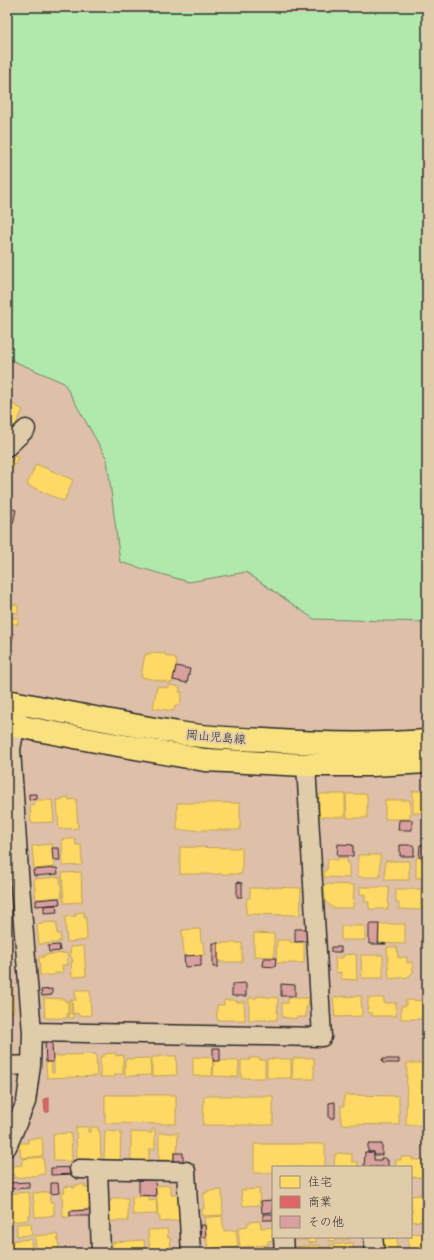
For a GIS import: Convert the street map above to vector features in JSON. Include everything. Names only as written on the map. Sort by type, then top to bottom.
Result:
[{"type":"main road","name":"岡山児島線","points":[[14,702],[121,724],[187,734],[268,741],[342,744],[393,744],[427,741]]},
{"type":"main road","name":"岡山児島線","points":[[11,724],[101,742],[205,760],[306,765],[372,765],[427,762]]},
{"type":"street","points":[[7,447],[26,429]]},
{"type":"street","points":[[7,1147],[26,1102],[31,1065],[32,1032],[11,749],[11,724],[14,702]]},
{"type":"street","points":[[32,1032],[322,1037],[306,765]]},
{"type":"street","points":[[7,1066],[31,1065]]},
{"type":"street","points":[[79,1169],[186,1171],[191,1253]]},
{"type":"street","points":[[98,1169],[102,1253]]},
{"type":"street","points":[[283,1238],[284,1253]]},
{"type":"street","points":[[373,1238],[375,1253]]},
{"type":"green space","points":[[7,7],[427,7],[427,622],[314,619],[246,572],[189,582],[120,562],[107,459],[64,383],[7,358]]},
{"type":"building: 住宅","points":[[7,401],[23,410],[15,426],[11,423],[7,431]]},
{"type":"building: 住宅","points":[[15,455],[18,457],[7,477],[7,462],[10,464]]},
{"type":"building: 住宅","points":[[36,464],[73,480],[64,501],[27,485]]},
{"type":"building: 住宅","points":[[7,604],[18,605],[18,613],[7,612]]},
{"type":"building: 住宅","points":[[10,618],[18,618],[18,624],[7,624],[7,620],[10,620]]},
{"type":"building: 住宅","points":[[148,653],[166,654],[166,656],[176,658],[175,660],[177,661],[172,683],[141,677],[145,654],[148,655]]},
{"type":"building: 住宅","points":[[169,685],[180,687],[179,692],[182,692],[180,705],[175,705],[174,711],[153,708],[157,686],[169,688]]},
{"type":"building: 住宅","points":[[413,791],[427,791],[427,813],[413,813]]},
{"type":"building: 住宅","points":[[319,794],[345,794],[345,817],[319,817]]},
{"type":"building: 住宅","points":[[346,794],[367,794],[367,818],[347,818]]},
{"type":"building: 住宅","points":[[69,797],[69,800],[76,799],[78,828],[59,829],[57,800],[62,800],[62,798]]},
{"type":"building: 住宅","points":[[35,800],[52,800],[54,822],[31,823],[30,805],[35,805]]},
{"type":"building: 住宅","points":[[385,800],[410,800],[410,819],[385,819]]},
{"type":"building: 住宅","points":[[177,803],[240,803],[240,830],[177,830]]},
{"type":"building: 住宅","points":[[62,839],[75,839],[76,845],[81,845],[82,865],[63,866]]},
{"type":"building: 住宅","points":[[52,844],[54,867],[34,869],[32,846]]},
{"type":"building: 住宅","points":[[180,847],[242,848],[242,874],[180,874]]},
{"type":"building: 住宅","points":[[358,855],[380,855],[380,877],[358,877]]},
{"type":"building: 住宅","points":[[338,858],[347,858],[347,863],[349,863],[349,878],[324,877],[324,870],[327,870],[328,859],[338,860]]},
{"type":"building: 住宅","points":[[416,858],[427,858],[427,878],[416,878]]},
{"type":"building: 住宅","points":[[385,861],[409,861],[409,880],[385,880]]},
{"type":"building: 住宅","points":[[81,872],[82,902],[64,903],[62,873]]},
{"type":"building: 住宅","points":[[60,877],[62,897],[36,899],[34,879]]},
{"type":"building: 住宅","points":[[324,884],[354,885],[353,908],[333,908],[325,901]]},
{"type":"building: 住宅","points":[[360,887],[389,887],[388,909],[369,909],[369,902],[365,902],[365,894],[360,894]]},
{"type":"building: 住宅","points":[[250,888],[301,888],[300,915],[246,914],[247,898],[250,898]]},
{"type":"building: 住宅","points":[[396,889],[421,889],[421,910],[399,909],[399,903],[396,903]]},
{"type":"building: 住宅","points":[[84,912],[84,918],[86,917],[87,940],[67,942],[65,917],[76,916],[76,913]]},
{"type":"building: 住宅","points":[[54,922],[57,923],[57,934],[60,934],[61,941],[58,941],[58,943],[39,944],[37,925]]},
{"type":"building: 住宅","points":[[379,924],[405,924],[405,944],[379,943]]},
{"type":"building: 住宅","points":[[341,926],[365,926],[365,940],[341,940]]},
{"type":"building: 住宅","points":[[200,929],[204,955],[184,956],[182,930]]},
{"type":"building: 住宅","points":[[254,933],[274,934],[274,957],[254,956]]},
{"type":"building: 住宅","points":[[277,940],[290,940],[290,942],[304,943],[304,963],[276,963]]},
{"type":"building: 住宅","points":[[218,943],[242,943],[242,962],[219,962]]},
{"type":"building: 住宅","points":[[84,946],[86,976],[72,977],[71,962],[73,962],[70,947]]},
{"type":"building: 住宅","points":[[387,947],[397,947],[398,958],[407,957],[407,963],[412,962],[413,972],[408,977],[389,979]]},
{"type":"building: 住宅","points":[[67,953],[68,965],[62,965],[63,973],[55,973],[55,975],[40,975],[39,957],[44,957],[44,955]]},
{"type":"building: 住宅","points":[[356,954],[357,980],[341,979],[341,972],[336,973],[335,958],[343,958],[343,955]]},
{"type":"building: 住宅","points":[[361,955],[383,955],[383,978],[362,978]]},
{"type":"building: 住宅","points":[[423,969],[427,969],[427,985],[424,986]]},
{"type":"building: 住宅","points":[[7,984],[12,984],[14,1012],[7,1012]]},
{"type":"building: 住宅","points":[[75,990],[90,991],[91,1015],[78,1016],[78,1013],[73,1014],[72,1000],[76,1000]]},
{"type":"building: 住宅","points":[[257,996],[278,998],[277,1020],[249,1020],[249,998],[257,998]]},
{"type":"building: 住宅","points":[[361,996],[362,1016],[335,1017],[333,998]]},
{"type":"building: 住宅","points":[[44,998],[65,999],[65,1002],[68,1001],[67,1018],[45,1018]]},
{"type":"building: 住宅","points":[[288,998],[309,998],[308,1007],[306,1007],[306,1017],[296,1017],[296,1019],[282,1017],[282,1003],[288,1003]]},
{"type":"building: 住宅","points":[[368,998],[384,998],[384,1003],[396,1003],[396,1016],[372,1016],[372,1013],[368,1013]]},
{"type":"building: 住宅","points":[[69,1000],[71,1000],[71,1014],[73,1014],[73,1018],[69,1018]]},
{"type":"building: 住宅","points":[[224,1000],[244,1002],[245,1020],[217,1020],[217,1005],[224,1005]]},
{"type":"building: 住宅","points":[[406,1000],[426,1001],[426,1019],[401,1019],[401,1006],[406,1006]]},
{"type":"building: 住宅","points":[[12,1038],[13,1056],[7,1056],[7,1039]]},
{"type":"building: 住宅","points":[[116,1053],[116,1056],[123,1055],[123,1074],[115,1074],[115,1077],[100,1077],[100,1057],[104,1056],[104,1054]]},
{"type":"building: 住宅","points":[[96,1054],[97,1076],[47,1078],[46,1063],[51,1062],[52,1073],[54,1073],[54,1056]]},
{"type":"building: 住宅","points":[[176,1056],[177,1075],[152,1076],[152,1057]]},
{"type":"building: 住宅","points":[[193,1057],[213,1058],[212,1076],[193,1076]]},
{"type":"building: 住宅","points":[[150,1058],[151,1075],[125,1076],[125,1059]]},
{"type":"building: 住宅","points":[[250,1058],[260,1058],[260,1060],[265,1060],[265,1078],[241,1078],[241,1060],[250,1060]]},
{"type":"building: 住宅","points":[[293,1058],[314,1058],[314,1079],[292,1079]]},
{"type":"building: 住宅","points":[[267,1059],[291,1059],[291,1078],[267,1078]]},
{"type":"building: 住宅","points":[[214,1060],[239,1061],[238,1077],[213,1076]]},
{"type":"building: 住宅","points":[[407,1063],[427,1063],[427,1125],[406,1125]]},
{"type":"building: 住宅","points":[[105,1095],[176,1095],[176,1124],[105,1123]]},
{"type":"building: 住宅","points":[[344,1095],[399,1096],[399,1125],[341,1124],[341,1106],[344,1106]]},
{"type":"building: 住宅","points":[[204,1096],[273,1096],[273,1125],[203,1125]]},
{"type":"building: 住宅","points":[[76,1127],[88,1127],[88,1132],[91,1132],[91,1127],[98,1127],[98,1131],[100,1131],[101,1162],[86,1162],[86,1159],[77,1159]]},
{"type":"building: 住宅","points":[[152,1129],[155,1129],[155,1149],[149,1149],[149,1161],[131,1160],[131,1132],[152,1133]]},
{"type":"building: 住宅","points":[[105,1131],[121,1132],[120,1160],[104,1159]]},
{"type":"building: 住宅","points":[[71,1133],[72,1161],[54,1161],[53,1134]]},
{"type":"building: 住宅","points":[[159,1133],[178,1133],[177,1153],[174,1153],[173,1160],[159,1160]]},
{"type":"building: 住宅","points":[[42,1138],[43,1156],[21,1158],[19,1143],[28,1143],[28,1139]]},
{"type":"building: 住宅","points":[[254,1144],[325,1144],[325,1166],[272,1166],[272,1173],[254,1173]]},
{"type":"building: 住宅","points":[[337,1153],[352,1154],[352,1162],[358,1162],[358,1166],[334,1166],[335,1154],[336,1155]]},
{"type":"building: 住宅","points":[[43,1157],[45,1174],[14,1178],[13,1166],[22,1165],[22,1159]]},
{"type":"building: 住宅","points":[[401,1157],[412,1157],[412,1160],[422,1160],[422,1177],[412,1177],[412,1166],[396,1166],[396,1160],[401,1160]]},
{"type":"building: 住宅","points":[[424,1157],[427,1157],[427,1177],[424,1177]]},
{"type":"building: 住宅","points":[[75,1185],[85,1185],[85,1188],[89,1188],[90,1209],[69,1211],[70,1217],[63,1217],[62,1192],[65,1192],[64,1187],[72,1186],[72,1188],[75,1188]]},
{"type":"building: 住宅","points":[[171,1185],[171,1195],[181,1195],[183,1220],[160,1222],[160,1217],[158,1217],[156,1186]]},
{"type":"building: 住宅","points":[[259,1189],[260,1205],[243,1206],[241,1190]]},
{"type":"building: 住宅","points":[[222,1190],[223,1215],[202,1216],[202,1209],[204,1209],[204,1193],[207,1193],[207,1191]]},
{"type":"building: 住宅","points":[[29,1192],[31,1215],[28,1215],[28,1220],[7,1222],[7,1194]]},
{"type":"building: 住宅","points":[[49,1192],[50,1202],[54,1202],[54,1215],[35,1217],[33,1193]]},
{"type":"building: 住宅","points":[[420,1193],[427,1194],[427,1220],[413,1222],[412,1196],[420,1195]]},
{"type":"building: 住宅","points":[[149,1196],[149,1201],[156,1200],[157,1214],[133,1215],[132,1197]]},
{"type":"building: 住宅","points":[[112,1198],[128,1198],[128,1221],[107,1221],[107,1201],[112,1201]]},
{"type":"building: 住宅","points":[[222,1216],[224,1231],[236,1230],[238,1247],[208,1249],[204,1218]]},
{"type":"building: 住宅","points":[[260,1221],[261,1228],[272,1227],[272,1238],[274,1238],[274,1240],[268,1241],[268,1245],[240,1247],[238,1229],[248,1226],[248,1222]]},
{"type":"building: 住宅","points":[[31,1223],[32,1235],[17,1236],[17,1224]]},
{"type":"building: 住宅","points":[[167,1229],[168,1238],[170,1238],[170,1253],[150,1253],[148,1230]]},
{"type":"building: 住宅","points":[[427,1233],[427,1253],[409,1253],[408,1238],[412,1238],[412,1234]]},
{"type":"building: 住宅","points":[[57,1234],[59,1248],[57,1249],[57,1253],[36,1253],[35,1236]]},
{"type":"building: 住宅","points":[[294,1238],[316,1238],[316,1242],[308,1243],[308,1240],[294,1240]]},
{"type":"building: 住宅","points":[[329,1238],[350,1238],[350,1239],[329,1241]]},
{"type":"building: 住宅","points":[[397,1238],[397,1247],[400,1247],[400,1253],[383,1253],[382,1239]]},
{"type":"building: 住宅","points":[[31,1239],[32,1253],[7,1253],[7,1241]]},
{"type":"building: 住宅","points":[[144,1240],[145,1253],[113,1253],[112,1243],[114,1242]]},
{"type":"building: 住宅","points":[[353,1243],[354,1253],[331,1253],[330,1245]]},
{"type":"building: 住宅","points":[[320,1245],[320,1248],[328,1247],[328,1253],[294,1253],[293,1247]]},
{"type":"building: 住宅","points":[[258,1248],[259,1253],[239,1253],[239,1249]]},
{"type":"building: 商業","points":[[7,632],[14,634],[8,656],[7,655]]},
{"type":"building: 商業","points":[[49,1098],[49,1112],[45,1112],[44,1099]]},
{"type":"building: その他","points":[[9,508],[16,510],[13,524],[7,523],[7,510]]},
{"type":"building: その他","points":[[176,666],[190,669],[187,683],[173,680]]},
{"type":"building: その他","points":[[29,794],[37,794],[37,799],[29,800]]},
{"type":"building: その他","points":[[399,820],[412,820],[412,830],[398,830]]},
{"type":"building: その他","points":[[338,844],[353,845],[353,856],[337,856]]},
{"type":"building: その他","points":[[400,845],[414,845],[414,856],[400,856]]},
{"type":"building: その他","points":[[420,845],[427,845],[427,857],[419,857]]},
{"type":"building: その他","points":[[52,848],[59,848],[60,860],[53,860]]},
{"type":"building: その他","points":[[57,868],[58,874],[34,876],[33,870]]},
{"type":"building: その他","points":[[237,882],[242,883],[242,897],[237,897]]},
{"type":"building: その他","points":[[59,898],[60,904],[36,906],[36,900]]},
{"type":"building: その他","points":[[56,905],[57,912],[44,913],[44,906]]},
{"type":"building: その他","points":[[369,924],[379,924],[378,943],[386,944],[369,944]]},
{"type":"building: その他","points":[[295,929],[308,929],[308,941],[295,942]]},
{"type":"building: その他","points":[[213,943],[218,943],[218,967],[213,967]]},
{"type":"building: その他","points":[[59,945],[60,951],[49,952],[48,946]]},
{"type":"building: その他","points":[[331,947],[341,947],[341,952],[331,952]]},
{"type":"building: その他","points":[[201,955],[201,966],[185,967],[184,956]]},
{"type":"building: その他","points":[[264,958],[276,958],[275,967],[263,966]]},
{"type":"building: その他","points":[[246,983],[246,996],[232,996],[232,984]]},
{"type":"building: その他","points":[[281,984],[295,985],[295,996],[281,996]]},
{"type":"building: その他","points":[[52,989],[52,995],[42,996],[41,990]]},
{"type":"building: その他","points":[[45,1043],[52,1043],[53,1062],[46,1062]]},
{"type":"building: その他","points":[[213,1048],[220,1048],[220,1061],[213,1061]]},
{"type":"building: その他","points":[[382,1059],[399,1059],[399,1063],[383,1063]]},
{"type":"building: その他","points":[[335,1102],[335,1118],[329,1118],[329,1103]]},
{"type":"building: その他","points":[[368,1144],[382,1144],[382,1155],[374,1155],[374,1152],[368,1152]]},
{"type":"building: その他","points":[[365,1152],[374,1152],[374,1160],[386,1158],[386,1160],[388,1160],[388,1166],[364,1166]]},
{"type":"building: その他","points":[[174,1153],[183,1153],[183,1162],[172,1162],[174,1160]]},
{"type":"building: その他","points":[[75,1167],[75,1174],[51,1175],[51,1168]]},
{"type":"building: その他","points":[[139,1180],[155,1180],[156,1196],[139,1195]]},
{"type":"building: その他","points":[[29,1182],[29,1188],[7,1189],[7,1183]]},
{"type":"building: その他","points":[[51,1183],[58,1183],[59,1193],[51,1194]]},
{"type":"building: その他","points":[[272,1200],[272,1212],[262,1213],[261,1201]]},
{"type":"building: その他","points":[[90,1210],[90,1216],[70,1216],[70,1211]]},
{"type":"building: その他","points":[[263,1214],[272,1214],[272,1220],[263,1220]]},
{"type":"building: その他","points":[[200,1225],[205,1225],[206,1237],[201,1237]]},
{"type":"building: その他","points":[[263,1247],[275,1247],[275,1252],[264,1253]]}]
